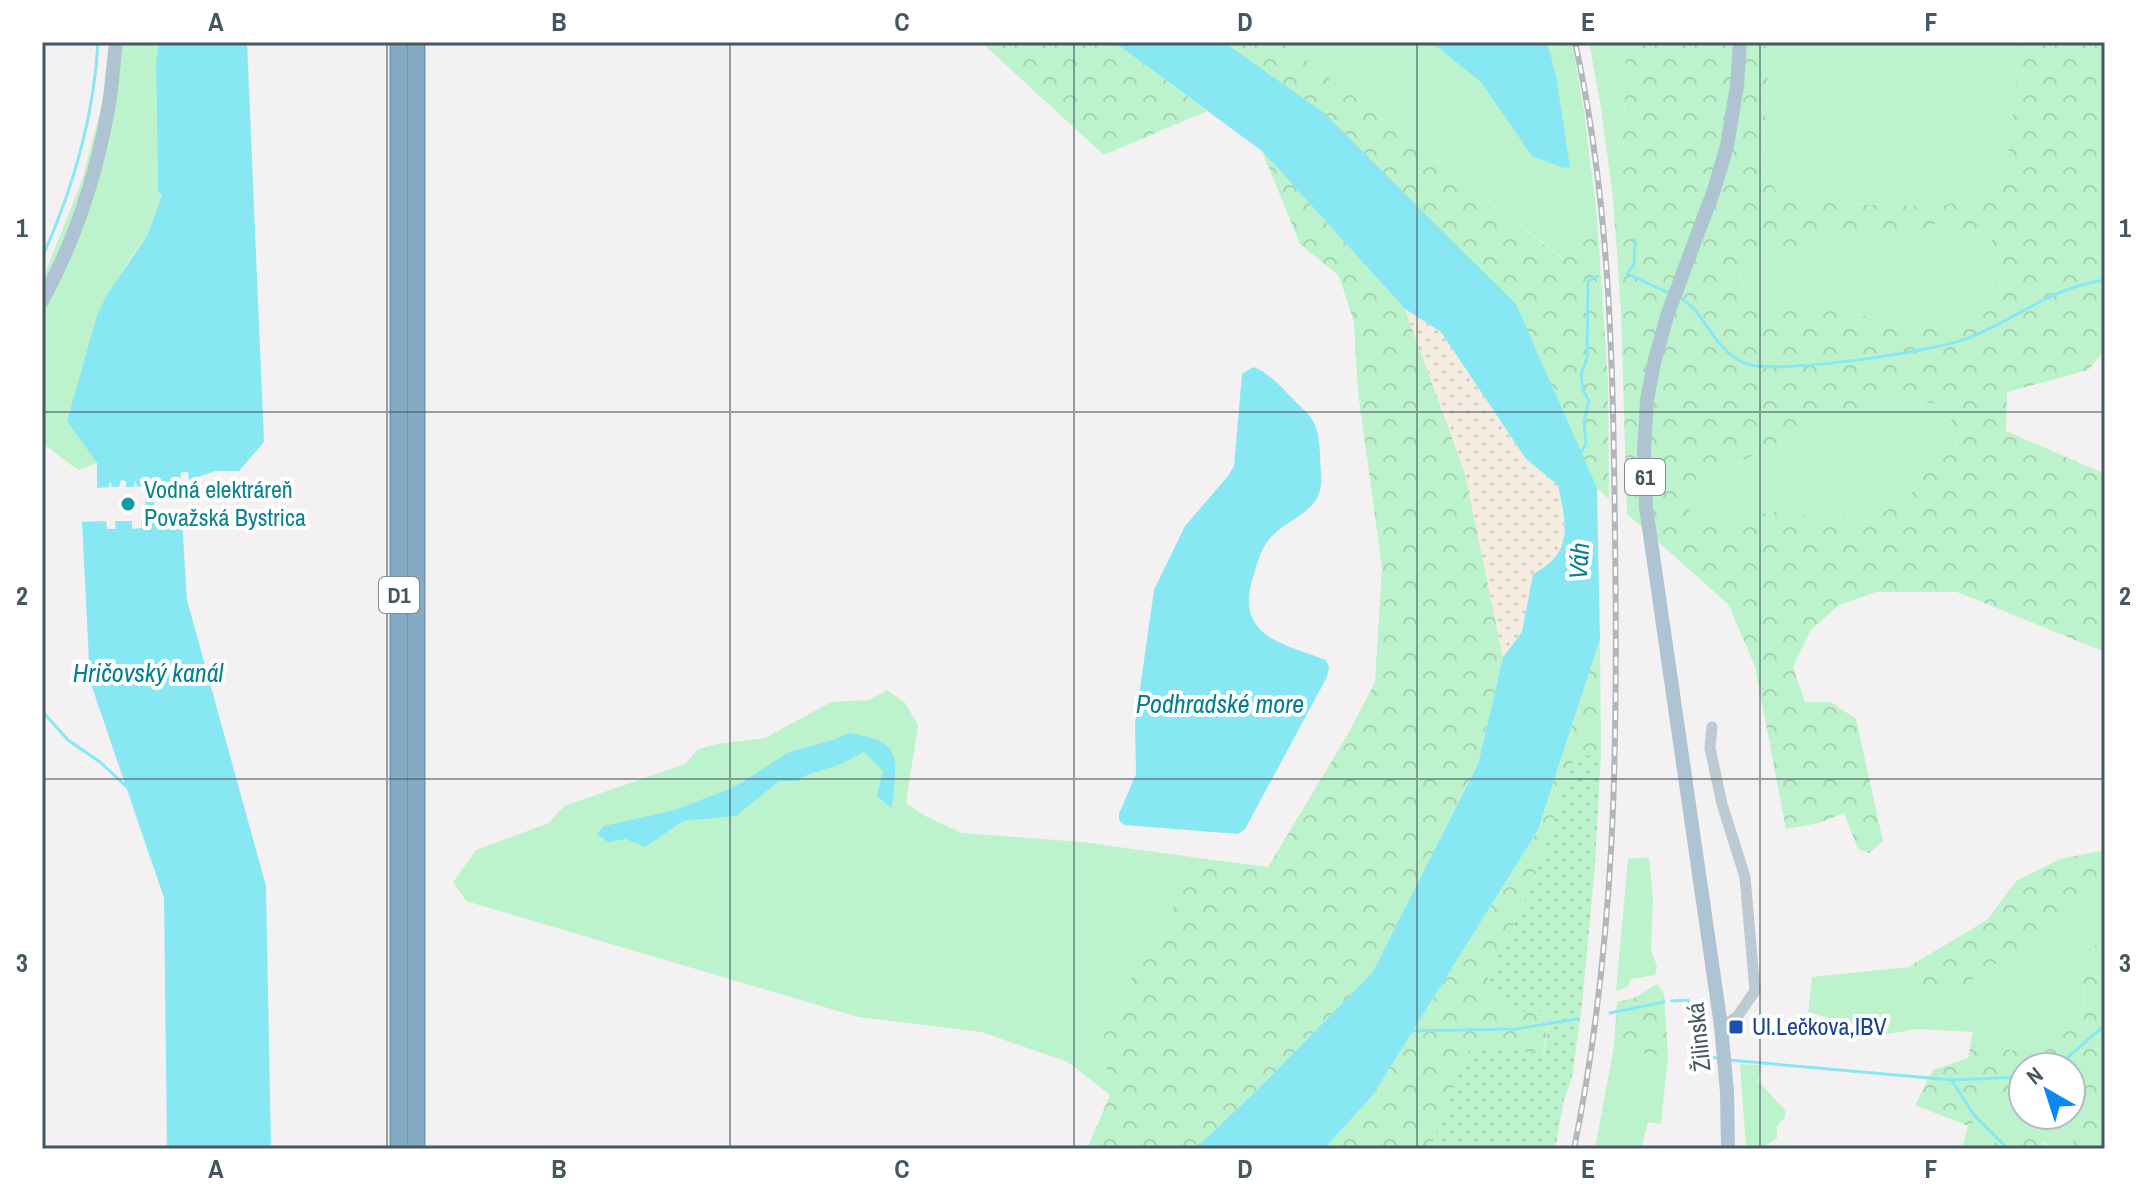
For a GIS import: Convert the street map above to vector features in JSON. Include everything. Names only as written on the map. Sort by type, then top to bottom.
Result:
[{"type":"highway","name":"D1","points":[[399,42],[399,1149]]},
{"type":"highway","name":"D1","points":[[416,42],[416,1149]]},
{"type":"main road","points":[[42,301],[64,256],[88,190],[107,115],[116,42]]},
{"type":"main road","name":"Žilinská","points":[[1728,1149],[1721,1026],[1646,507],[1644,451],[1647,400],[1667,316],[1727,146],[1737,86],[1740,42]]},
{"type":"street","points":[[1712,727],[1710,748],[1722,804],[1745,877],[1755,991],[1737,1017],[1721,1026]]},
{"type":"green space","points":[[110,42],[159,42],[156,63],[158,192],[162,194],[147,236],[97,315],[68,421],[97,463],[80,470],[42,445],[42,281],[82,180],[103,101]]},
{"type":"green space","points":[[981,42],[1114,42],[1207,111],[1104,155]]},
{"type":"green space","points":[[1224,42],[1283,42],[1563,259],[1597,217],[1608,382],[1609,499],[1597,488],[1323,112]]},
{"type":"green space","points":[[1283,42],[1572,42],[1597,217],[1564,259]]},
{"type":"green space","points":[[1589,42],[1626,42],[1624,124],[1617,148],[1621,188],[1613,198],[1601,108]]},
{"type":"green space","points":[[1626,42],[1770,42],[1762,171],[1779,195],[1837,204],[1935,206],[1935,224],[1928,234],[1838,232],[1797,247],[1752,258],[1738,277],[1761,308],[1796,300],[1853,314],[1921,325],[1960,319],[1997,280],[1991,231],[1951,230],[1943,206],[1988,191],[2007,162],[2019,56],[2015,42],[2105,42],[2105,350],[2088,370],[2007,392],[2006,431],[2105,474],[2105,652],[1957,592],[1876,592],[1839,605],[1810,631],[1793,667],[1805,702],[1831,702],[1856,719],[1883,841],[1869,853],[1858,849],[1844,813],[1819,823],[1786,829],[1755,667],[1729,605],[1627,514],[1621,311],[1613,198],[1621,188],[1617,148],[1624,124]],"holes":[[[1884,397],[1948,405],[1957,447],[1929,468],[1906,500],[1867,521],[1831,512],[1813,516],[1785,511],[1691,520],[1688,497],[1696,479],[1715,467],[1730,468],[1774,444],[1799,437],[1825,412],[1863,412]]]},
{"type":"green space","points":[[1770,42],[2015,42],[2019,56],[2007,162],[1988,191],[1952,230],[1991,231],[1997,280],[1960,319],[1921,325],[1853,314],[1796,300],[1761,308],[1738,276],[1752,258],[1797,247],[1838,232],[1928,234],[1935,223],[1935,206],[1837,204],[1779,195],[1762,171]]},
{"type":"green space","points":[[1262,151],[1405,309],[1465,473],[1503,657],[1478,764],[1372,973],[1201,1143],[1186,1149],[1087,1149],[1110,1095],[1102,1025],[1157,938],[1199,858],[1268,867],[1348,734],[1375,682],[1382,567],[1358,392],[1354,322],[1339,276],[1300,244]]},
{"type":"green space","points":[[1884,397],[1948,405],[1957,448],[1929,468],[1906,500],[1867,521],[1831,512],[1813,516],[1785,511],[1691,520],[1688,497],[1696,479],[1715,467],[1731,468],[1774,444],[1799,437],[1825,412],[1863,412]]},
{"type":"green space","points":[[1600,639],[1601,755],[1575,757],[1532,885],[1489,977],[1550,1011],[1543,1054],[1471,1046],[1430,1149],[1324,1149],[1373,1095],[1538,830]]},
{"type":"green space","points":[[887,690],[905,703],[918,725],[906,803],[927,817],[962,833],[1082,842],[1199,858],[1157,938],[1102,1025],[1110,1095],[1068,1062],[981,1032],[858,1017],[466,901],[453,882],[476,850],[549,823],[564,806],[685,764],[698,749],[765,738],[831,702],[869,700]]},
{"type":"green space","points":[[1601,755],[1595,866],[1582,1005],[1572,1078],[1564,1100],[1555,1149],[1430,1149],[1471,1045],[1544,1054],[1550,1011],[1510,1012],[1488,978],[1532,885],[1575,756]]},
{"type":"green space","points":[[2105,850],[2105,884],[2017,949],[1954,992],[1910,987],[1908,967],[1987,920],[2016,881],[2060,859]]},
{"type":"green space","points":[[1649,857],[1653,899],[1651,950],[1657,966],[1655,975],[1631,979],[1627,987],[1616,991],[1628,859]]},
{"type":"green space","points":[[2105,884],[2105,931],[2083,971],[2084,1022],[2011,1051],[1973,1032],[1917,1029],[1888,1034],[1808,1012],[1812,977],[1908,967],[1910,987]]},
{"type":"green space","points":[[2105,931],[2105,1149],[2074,1149],[2073,1131],[2087,1131],[2087,1051],[2011,1051],[2084,1022],[2083,971]]},
{"type":"green space","points":[[1657,984],[1664,994],[1668,1056],[1614,1046],[1617,1002],[1634,998]]},
{"type":"green space","points":[[1973,1032],[2011,1051],[2007,1051],[2007,1101],[1999,1095],[1984,1105],[1981,1117],[1968,1126],[1915,1105],[1933,1070],[1968,1058]]},
{"type":"green space","points":[[1614,1046],[1668,1056],[1661,1124],[1648,1122],[1641,1149],[1595,1149]]},
{"type":"green space","points":[[1740,1064],[1761,1065],[1758,1081],[1785,1110],[1785,1117],[1777,1126],[1777,1138],[1761,1149],[1746,1149]]},
{"type":"green space","points":[[1999,1095],[2007,1101],[2007,1131],[2073,1131],[2075,1149],[2054,1149],[2044,1143],[1962,1149],[1968,1126],[1981,1117],[1984,1105]]},
{"type":"green space","points":[[2015,1131],[2054,1149],[1992,1149],[1991,1145]]},
{"type":"sand","points":[[1405,309],[1441,332],[1526,459],[1558,485],[1565,525],[1561,547],[1546,566],[1533,574],[1522,632],[1503,657],[1465,473]]},
{"type":"water","points":[[159,42],[247,42],[264,442],[239,471],[215,471],[189,480],[188,472],[181,472],[180,483],[171,479],[170,486],[162,486],[161,479],[160,486],[152,486],[151,480],[146,479],[145,486],[137,487],[135,480],[134,487],[126,487],[126,481],[121,480],[119,487],[112,487],[110,481],[109,487],[97,488],[97,463],[67,421],[97,315],[108,293],[147,236],[162,195],[158,192],[156,63]]},
{"type":"water","name":"Váh","points":[[1114,42],[1224,42],[1323,112],[1516,304],[1597,488],[1600,639],[1538,830],[1373,1095],[1324,1149],[1186,1149],[1201,1143],[1256,1091],[1372,973],[1478,764],[1503,657],[1522,632],[1533,574],[1546,566],[1561,547],[1565,525],[1561,499],[1558,485],[1526,459],[1441,332],[1405,309],[1262,151]]},
{"type":"water","points":[[1431,42],[1547,42],[1556,75],[1570,167],[1564,168],[1532,156],[1481,82]]},
{"type":"water","name":"Podhradské more","points":[[1253,367],[1274,380],[1312,420],[1319,441],[1321,481],[1314,502],[1277,531],[1263,549],[1249,595],[1250,611],[1265,634],[1326,660],[1329,667],[1327,677],[1245,829],[1238,834],[1124,825],[1119,820],[1119,814],[1136,774],[1135,724],[1154,590],[1185,526],[1234,466],[1242,374]]},
{"type":"water","name":"Hričovský kanál","points":[[182,519],[187,600],[266,886],[271,1149],[167,1149],[164,898],[90,681],[82,522],[106,521],[107,529],[116,529],[115,521],[132,521],[132,529],[141,528],[141,521],[157,520],[157,528],[166,528],[166,520]]},
{"type":"water","points":[[848,733],[880,741],[893,755],[895,777],[892,809],[877,796],[883,771],[864,752],[798,781],[779,781],[736,816],[683,821],[645,847],[626,839],[608,842],[597,834],[604,826],[675,810],[734,787],[789,752]]},
{"type":"waterway","points":[[42,258],[80,152],[92,98],[98,42]]},
{"type":"waterway","points":[[1627,274],[1634,264],[1635,240]]},
{"type":"waterway","points":[[1628,274],[1671,294]]},
{"type":"waterway","points":[[1581,452],[1586,444],[1584,421],[1589,401],[1583,390],[1581,375],[1587,358],[1588,281],[1598,276]]},
{"type":"waterway","points":[[1678,297],[1696,311],[1717,341],[1735,358],[1764,367],[1790,366],[1858,360],[1953,343],[2068,289],[2105,280]]},
{"type":"waterway","name":"Hričovský kanál","points":[[152,531],[149,494],[153,470]]},
{"type":"waterway","points":[[42,711],[68,740],[100,762],[128,788]]},
{"type":"waterway","points":[[1672,1001],[1688,1000],[1699,1047],[1706,1056],[1721,1059]]},
{"type":"waterway","points":[[1610,1013],[1664,1002]]},
{"type":"waterway","points":[[1410,1031],[1515,1029],[1577,1019]]},
{"type":"waterway","points":[[2075,1051],[2105,1025]]},
{"type":"waterway","points":[[1729,1060],[1952,1080],[2007,1078]]},
{"type":"waterway","points":[[1952,1081],[1974,1115],[2008,1149]]},
{"type":"railway","points":[[1574,1149],[1599,996],[1611,843],[1616,690],[1613,411],[1608,287],[1596,164],[1575,42]]},
{"type":"place","name":"Vodná elektráreň Považská Bystrica","points":[[128,504]]},
{"type":"place","name":"Ul.Lečkova,IBV","points":[[1736,1027]]}]
